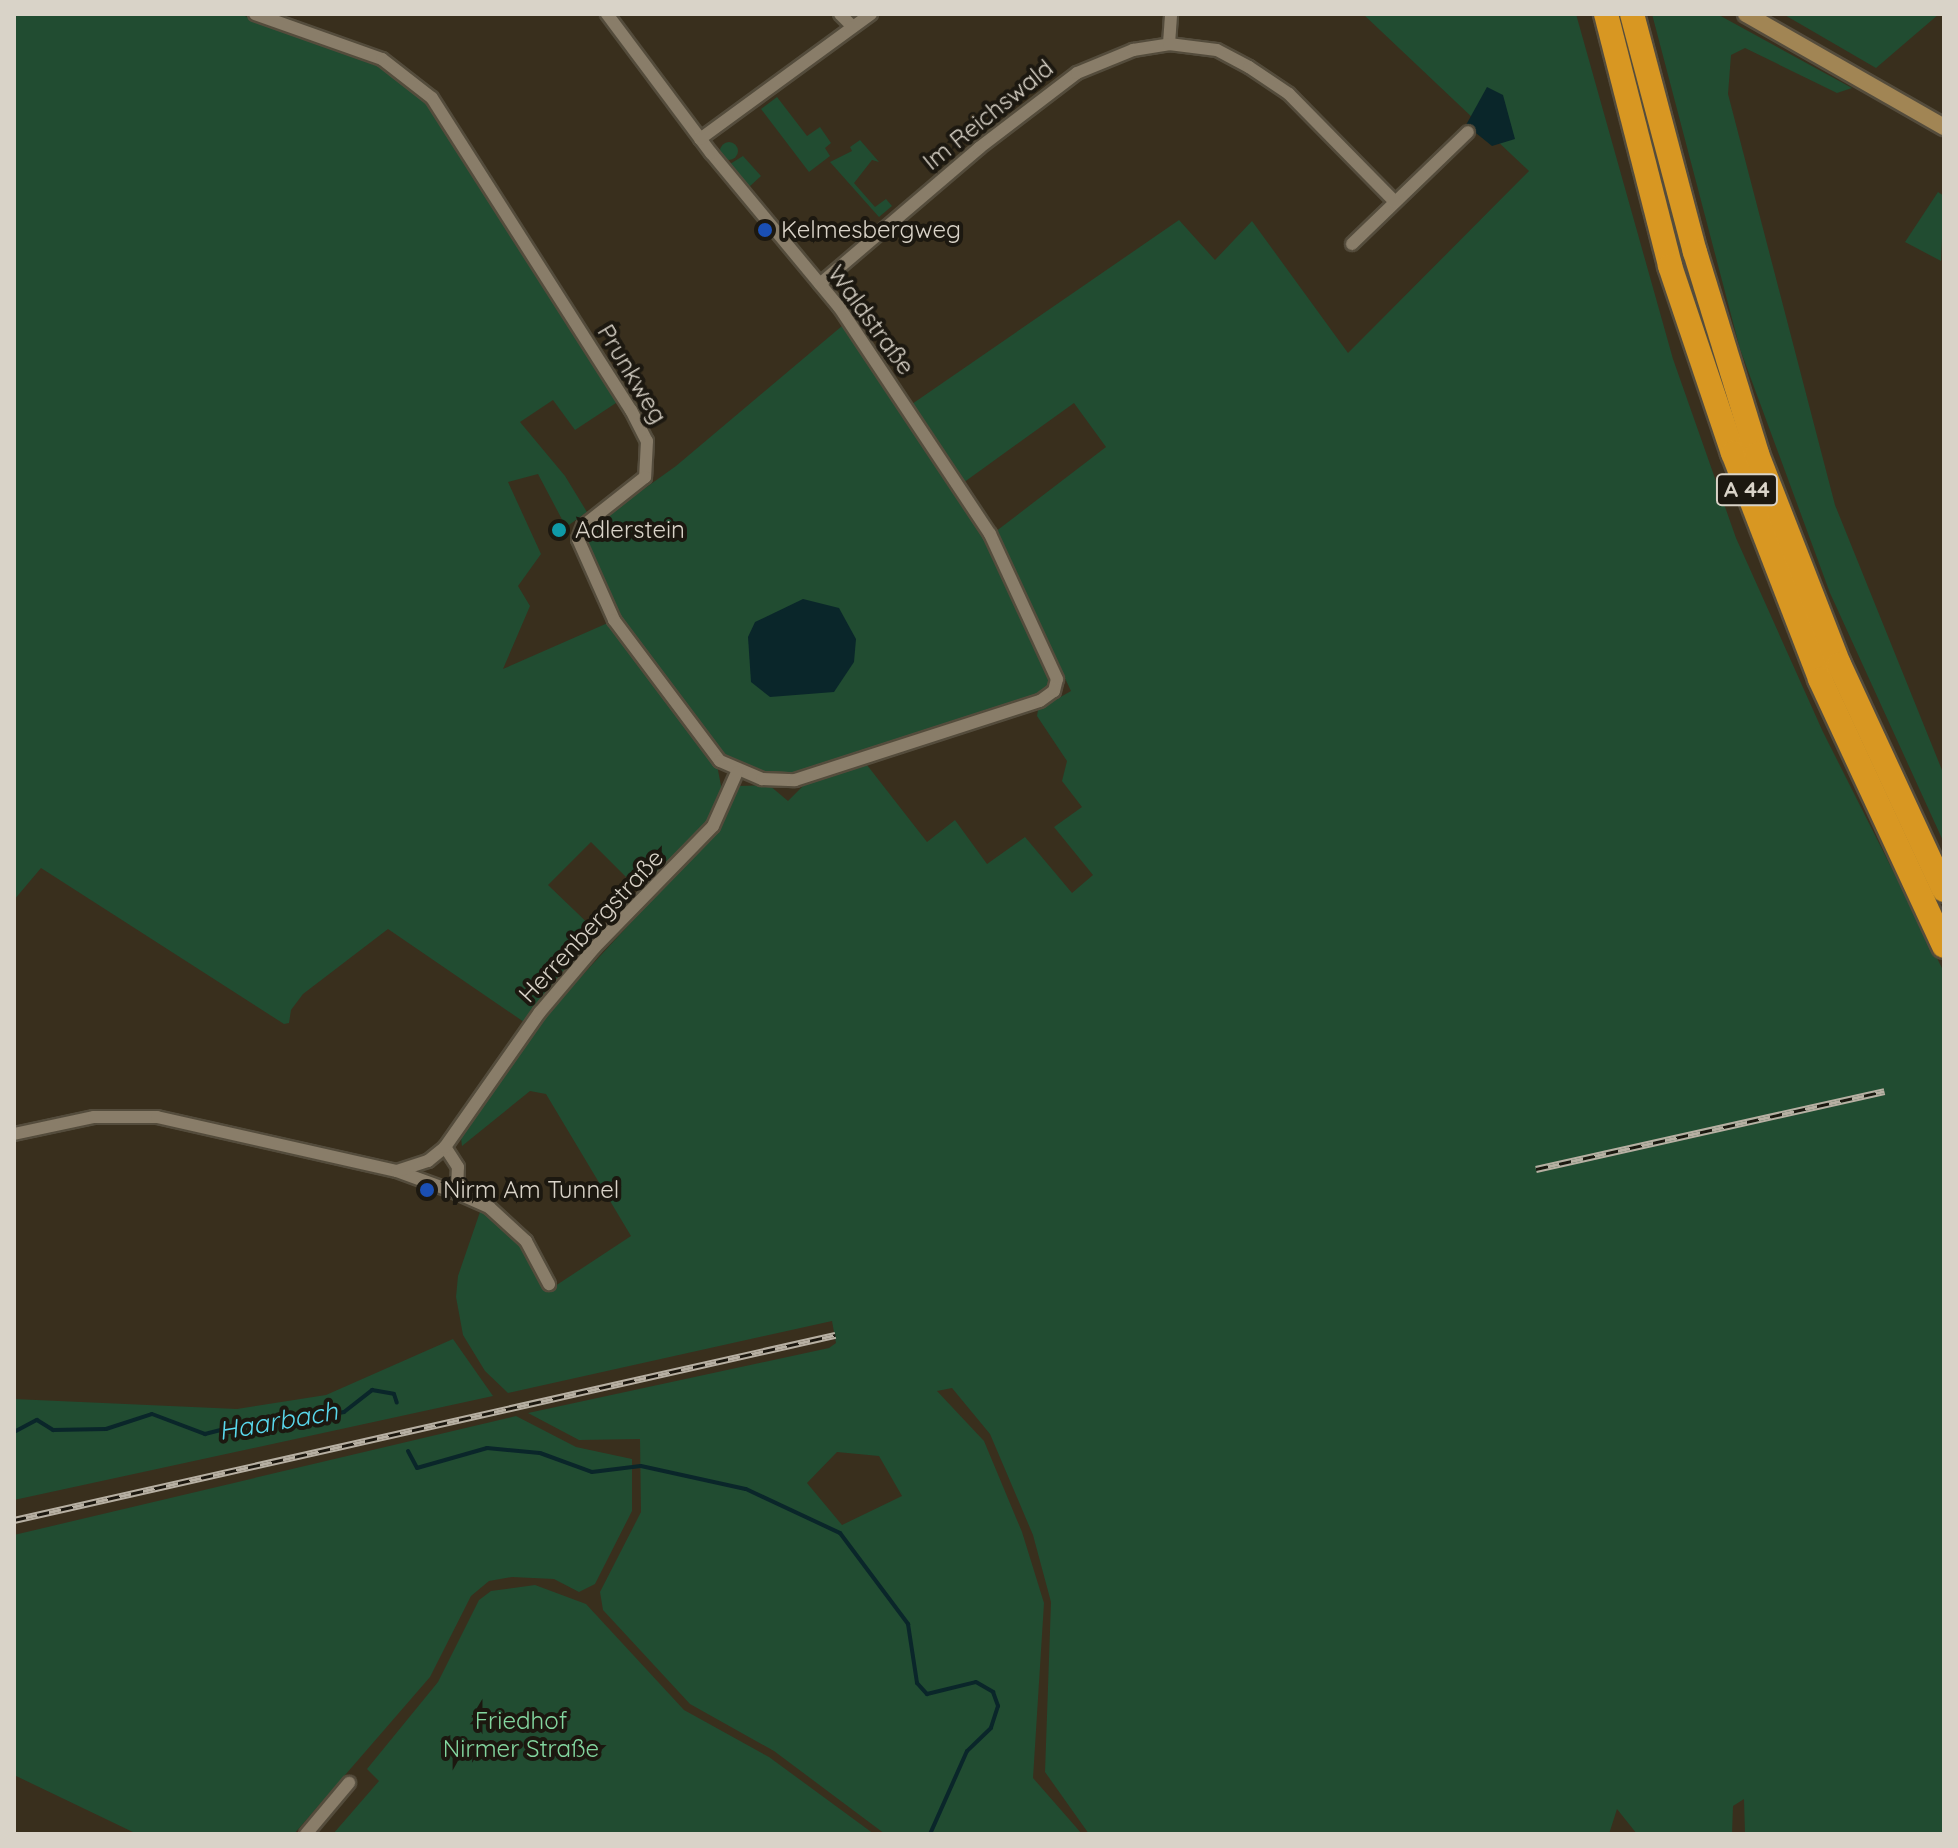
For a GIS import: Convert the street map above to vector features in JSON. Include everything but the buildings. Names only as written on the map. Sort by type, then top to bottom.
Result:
[{"type":"highway","name":"A 44","points":[[1606,14],[1670,266],[1733,453],[1820,679],[1944,946]]},
{"type":"highway","name":"A 44","points":[[1632,14],[1695,252],[1757,454],[1839,664],[1944,890]]},
{"type":"main road","points":[[1746,14],[1944,127]]},
{"type":"street","name":"Prunkweg","points":[[255,14],[382,59],[432,98],[446,117],[647,441],[645,477],[583,526],[578,539],[623,632],[689,723],[737,772]]},
{"type":"street","name":"Waldstraße","points":[[607,14],[700,139],[820,284],[990,534],[1057,679],[1054,691],[1040,701],[828,772],[795,780],[737,772]]},
{"type":"street","points":[[840,14],[853,27]]},
{"type":"street","points":[[700,139],[871,14]]},
{"type":"street","points":[[1169,44],[1171,14]]},
{"type":"street","name":"Im Reichswald","points":[[820,284],[979,148],[1077,73],[1133,50],[1169,44],[1217,50],[1289,94],[1395,202]]},
{"type":"street","points":[[1352,244],[1468,132]]},
{"type":"street","name":"Herrenbergstraße","points":[[397,1171],[428,1161],[445,1147],[540,1012],[594,948],[713,826],[737,772]]},
{"type":"street","points":[[14,1134],[94,1117],[157,1117],[397,1171],[490,1208],[526,1241],[549,1284]]},
{"type":"street","points":[[445,1147],[458,1167],[457,1193]]},
{"type":"street","points":[[306,1834],[349,1783]]},
{"type":"green space","points":[[14,14],[239,14],[380,63],[414,87],[441,118],[619,401],[575,430],[553,400],[520,422],[565,476],[587,512],[566,527],[538,474],[508,482],[541,554],[518,586],[530,606],[503,669],[610,622],[717,765],[722,791],[707,825],[643,894],[591,842],[548,885],[598,933],[524,1022],[388,929],[303,994],[291,1010],[289,1023],[284,1024],[41,868],[14,900]]},
{"type":"green space","points":[[1363,14],[1576,14],[1673,359],[1736,538],[1823,732],[1944,972],[1944,1834],[1745,1834],[1744,1799],[1733,1806],[1732,1834],[1637,1834],[1617,1809],[1609,1834],[1089,1834],[1045,1772],[1051,1602],[1033,1535],[990,1434],[952,1388],[937,1391],[984,1441],[1022,1532],[1044,1603],[1033,1778],[1082,1834],[885,1834],[774,1751],[690,1704],[603,1610],[600,1592],[641,1512],[640,1439],[579,1440],[528,1413],[829,1348],[836,1343],[832,1321],[508,1393],[485,1371],[463,1335],[456,1297],[458,1276],[481,1209],[522,1245],[546,1292],[631,1236],[546,1094],[530,1091],[462,1146],[461,1138],[544,1017],[716,830],[739,786],[769,785],[788,801],[804,785],[867,765],[927,842],[955,820],[987,864],[1025,837],[1072,893],[1093,875],[1054,827],[1082,807],[1062,781],[1067,761],[1037,716],[1038,710],[1071,691],[995,532],[1106,447],[1074,403],[963,483],[912,404],[1179,220],[1215,260],[1252,221],[1348,353],[1529,171]],"holes":[[[837,1452],[879,1456],[902,1496],[842,1525],[807,1483]]]},
{"type":"green space","points":[[1652,14],[1717,14],[1852,88],[1837,93],[1745,48],[1731,55],[1728,94],[1835,505],[1944,775],[1944,843],[1830,593],[1740,349]]},
{"type":"green space","points":[[1783,14],[1939,14],[1876,68]]},
{"type":"green space","points":[[777,97],[807,136],[820,127],[831,143],[825,148],[830,156],[809,172],[761,109]]},
{"type":"green space","points":[[860,140],[879,162],[872,160],[854,183],[875,207],[886,199],[892,206],[879,217],[830,162],[852,151],[850,147]]},
{"type":"green space","points":[[729,142],[738,151],[729,160],[720,151]]},
{"type":"green space","points":[[743,156],[761,176],[749,187],[730,164]]},
{"type":"green space","points":[[1938,192],[1944,196],[1941,261],[1905,242]]},
{"type":"green space","points":[[842,326],[985,537],[1052,680],[1050,689],[1037,697],[793,775],[763,772],[724,754],[693,720],[618,615],[585,539],[588,529],[676,466]]},
{"type":"green space","points":[[453,1339],[493,1396],[14,1500],[14,1399],[237,1409],[326,1395]]},
{"type":"green space","points":[[516,1416],[576,1447],[632,1459],[632,1511],[595,1584],[579,1592],[554,1579],[512,1577],[489,1581],[471,1596],[430,1677],[294,1834],[137,1834],[14,1775],[14,1535]]},
{"type":"green space","name":"Friedhof Nirmer Straße","points":[[535,1585],[586,1604],[684,1710],[769,1757],[874,1834],[333,1834],[379,1781],[367,1769],[438,1682],[479,1600],[491,1591]]},
{"type":"water","points":[[1487,87],[1503,95],[1515,139],[1492,146],[1466,125]]},
{"type":"water","points":[[803,599],[839,608],[856,639],[854,662],[834,692],[770,697],[751,682],[748,637],[755,622]]},
{"type":"waterway","name":"Haarbach","points":[[14,1432],[37,1420],[53,1430],[106,1429],[152,1414],[205,1434],[275,1416],[293,1421],[344,1412],[372,1390],[394,1394],[397,1403]]},
{"type":"waterway","name":"Haarbach","points":[[408,1451],[417,1468],[487,1448],[540,1453],[592,1472],[641,1466],[746,1489],[840,1533],[908,1624],[917,1683],[927,1694],[976,1682],[993,1692],[998,1706],[991,1728],[967,1751],[930,1834]]},
{"type":"railway","points":[[1536,1169],[1884,1091]]},
{"type":"railway","points":[[14,1520],[835,1335]]},
{"type":"place","name":"Kelmesbergweg","points":[[765,230]]},
{"type":"place","name":"Adlerstein","points":[[559,530]]},
{"type":"place","name":"Nirm Am Tunnel","points":[[427,1190]]}]
